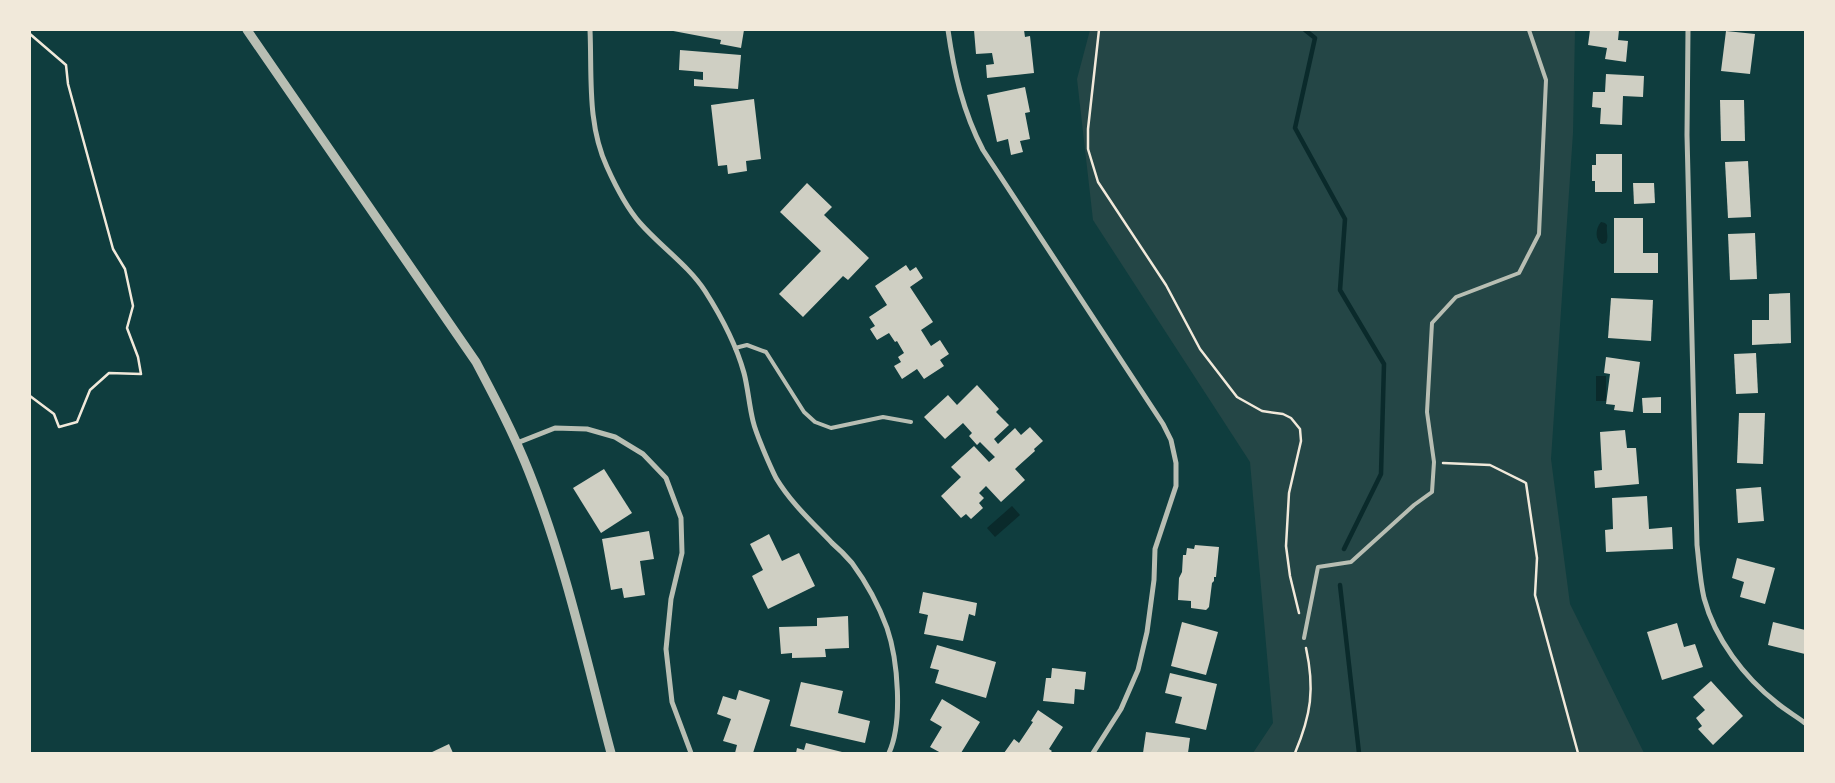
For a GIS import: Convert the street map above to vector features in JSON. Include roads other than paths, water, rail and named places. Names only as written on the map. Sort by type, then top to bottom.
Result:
[{"type":"street","points":[[248,30],[476,362],[517,443],[530,473],[563,572],[611,753]]},
{"type":"street","points":[[590,30],[590,86],[594,126],[606,165],[624,201],[640,223],[704,288],[720,315],[735,348],[744,373],[753,423],[776,477],[798,508],[851,562],[870,591],[887,628],[896,676],[897,711],[893,743],[888,753]]},
{"type":"street","points":[[948,30],[954,70],[966,114],[983,150],[1162,424],[1171,440],[1176,463],[1176,486],[1155,549],[1154,580],[1147,632],[1138,670],[1121,709],[1093,753]]},
{"type":"street","points":[[1688,30],[1687,135],[1697,545],[1704,596],[1710,617],[1726,648],[1749,678],[1777,703],[1805,723]]},
{"type":"street","points":[[517,443],[555,428],[587,429],[615,438],[643,454],[666,478],[681,518],[682,553],[671,599],[666,649],[672,702],[691,753]]},
{"type":"lane","points":[[1304,638],[1318,567],[1351,562],[1414,505],[1432,492],[1434,462],[1427,412],[1432,323],[1456,297],[1519,274],[1539,234],[1546,80],[1530,30]]},
{"type":"lane","points":[[735,348],[747,345],[766,352],[804,412],[815,422],[831,428],[883,418],[911,422]]},
{"type":"waterway","points":[[1305,30],[1315,38],[1295,128],[1345,219],[1340,290],[1384,364],[1381,474],[1344,549]]},
{"type":"waterway","points":[[1340,585],[1359,753]]}]
